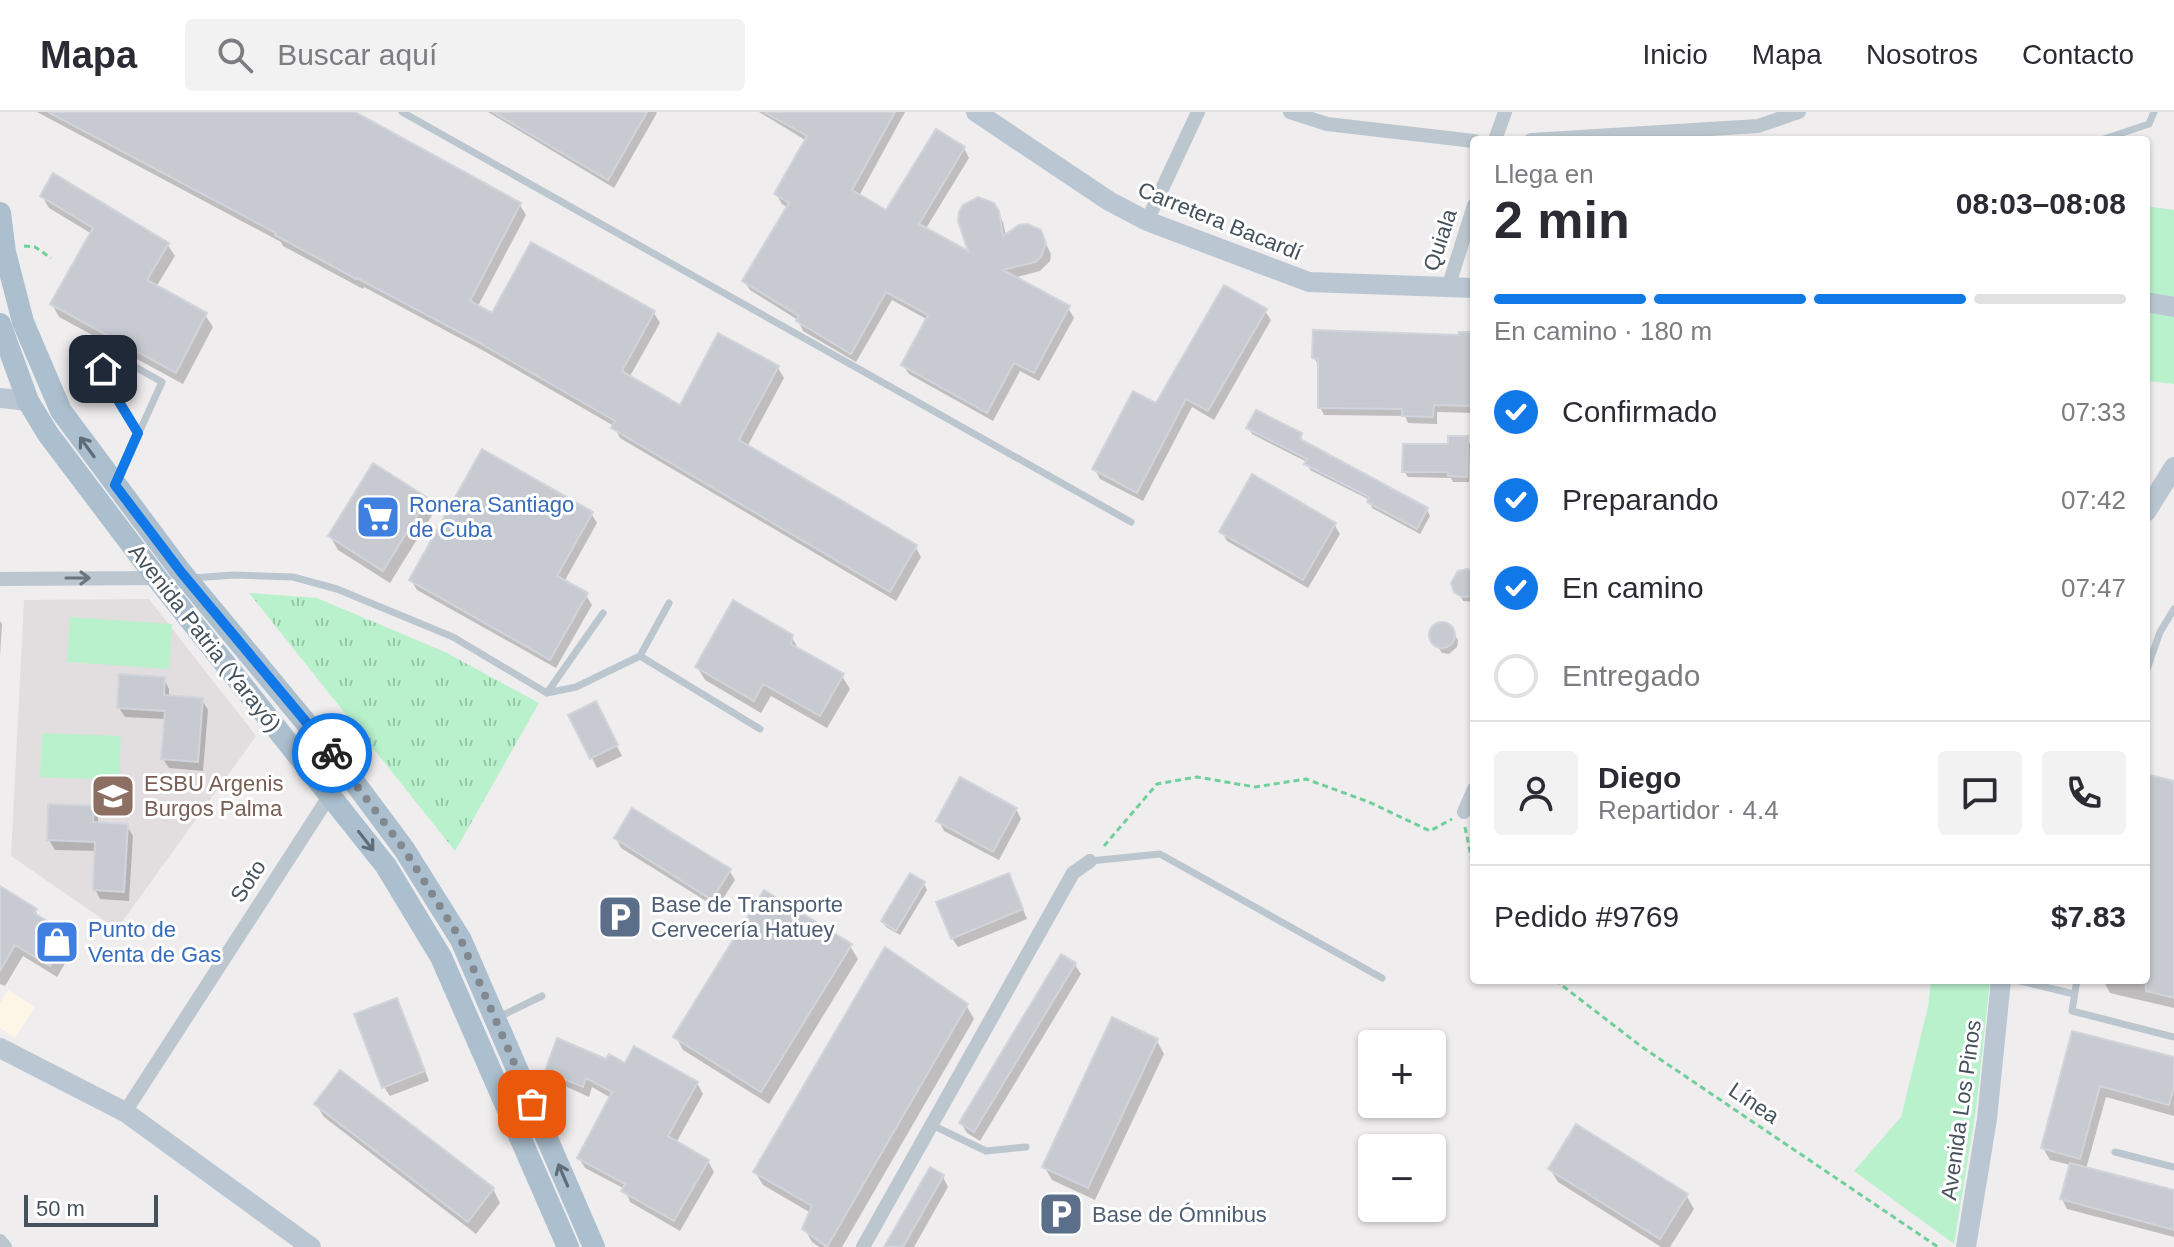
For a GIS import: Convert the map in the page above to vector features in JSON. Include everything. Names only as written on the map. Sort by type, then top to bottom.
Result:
[{"type":"main road","name":"Avenida Patria (Yarayó)","points":[[0,213],[5,252],[23,322],[56,399],[115,485],[186,579],[346,771],[404,849],[461,940],[594,1247]]},
{"type":"main road","name":"Avenida Patria (Yarayó)","points":[[0,324],[28,401],[48,434],[156,577],[386,866],[441,957],[568,1247]]},
{"type":"street","name":"Carretera Bacardí","points":[[976,112],[1109,201],[1147,221],[1309,282],[1470,288]]},
{"type":"street","points":[[1147,221],[1198,112]]},
{"type":"street","points":[[1290,112],[1327,124],[1470,141]]},
{"type":"street","points":[[1496,136],[1505,112]]},
{"type":"street","points":[[1596,136],[1758,126],[1799,112]]},
{"type":"street","name":"Quiala","points":[[1448,288],[1470,218]]},
{"type":"street","points":[[2150,303],[2174,307]]},
{"type":"street","points":[[0,398],[28,401]]},
{"type":"street","points":[[2150,506],[2174,467]]},
{"type":"street","points":[[0,579],[186,579]]},
{"type":"street","name":"Soto","points":[[125,1112],[330,795]]},
{"type":"street","points":[[1464,812],[1470,798]]},
{"type":"street","points":[[863,1247],[1073,873],[1090,861]]},
{"type":"street","name":"Avenida Los Pinos","points":[[1966,1247],[1987,1119],[2001,984]]},
{"type":"street","points":[[0,1048],[125,1112],[311,1247]]},
{"type":"street","points":[[0,1241],[5,1247]]},
{"type":"lane","points":[[402,112],[1131,522]]},
{"type":"lane","points":[[2113,136],[2149,124],[2154,112]]},
{"type":"lane","points":[[115,485],[162,382],[116,356],[103,369],[110,387],[138,433]]},
{"type":"lane","points":[[186,579],[234,575],[293,577],[337,589],[453,637],[547,693],[576,687],[640,656],[669,603]]},
{"type":"lane","points":[[2150,661],[2160,632],[2174,609]]},
{"type":"lane","points":[[547,693],[603,613]]},
{"type":"lane","points":[[640,656],[760,729]]},
{"type":"lane","points":[[1090,861],[1160,854],[1382,978]]},
{"type":"lane","points":[[2033,984],[2074,994]]},
{"type":"lane","points":[[2076,984],[2072,1011],[2174,1037]]},
{"type":"lane","points":[[496,1018],[542,996]]},
{"type":"lane","points":[[932,1125],[986,1151],[1026,1147]]},
{"type":"lane","points":[[2115,1152],[2174,1167]]},
{"type":"path","points":[[5,252],[19,246],[35,247],[51,258]]},
{"type":"path","points":[[1090,861],[1157,784],[1197,777],[1255,787],[1306,779],[1369,802],[1430,831],[1464,812],[1470,856]]},
{"type":"path","name":"Línea","points":[[1560,984],[1642,1047],[1938,1247]]},
{"type":"shaded area","name":"ESBU Argenis Burgos Palma","points":[[149,599],[256,736],[117,929],[11,856],[24,600]]},
{"type":"shaded area","points":[[8,990],[35,1007],[15,1038],[0,1028],[0,1003]]},
{"type":"green space","points":[[2150,207],[2174,210],[2174,384],[2150,381]]},
{"type":"green space","points":[[249,593],[317,598],[445,652],[539,703],[455,851]]},
{"type":"green space","points":[[70,617],[172,624],[169,669],[67,662]]},
{"type":"green space","points":[[42,733],[121,736],[119,780],[40,777]]},
{"type":"green space","points":[[1931,984],[1990,984],[1976,1109],[1954,1244],[1854,1171],[1901,1117],[1928,1007]]},
{"type":"building","points":[[48,112],[355,112],[521,203],[470,301],[492,313],[531,242],[655,311],[622,371],[680,405],[718,333],[779,366],[739,440],[917,545],[890,592],[611,428],[615,421],[476,341]]},
{"type":"building","points":[[493,112],[647,112],[608,180]]},
{"type":"building","points":[[764,112],[895,112],[852,190],[886,210],[936,129],[965,147],[919,224],[968,251],[958,221],[959,212],[963,205],[978,197],[994,203],[999,211],[1003,236],[1019,225],[1027,224],[1041,230],[1046,243],[1041,257],[1035,262],[1003,270],[1070,306],[1034,373],[1014,363],[987,413],[901,365],[928,315],[886,292],[851,354],[796,321],[799,316],[742,281],[789,203],[774,194],[807,136]]},
{"type":"building","points":[[53,173],[169,243],[147,280],[207,313],[176,373],[50,304],[93,228],[40,196]]},
{"type":"building","points":[[1224,285],[1267,309],[1208,411],[1186,399],[1137,493],[1092,469],[1133,391],[1156,403]]},
{"type":"building","points":[[1313,330],[1459,335],[1459,332],[1470,332],[1470,406],[1434,405],[1433,417],[1402,416],[1402,409],[1318,408],[1318,359],[1312,358]]},
{"type":"building","points":[[1256,410],[1302,433],[1300,439],[1428,508],[1417,529],[1367,502],[1369,497],[1304,464],[1307,459],[1246,428]]},
{"type":"building","points":[[1448,436],[1468,436],[1467,477],[1448,476],[1448,472],[1402,472],[1403,444],[1448,444]]},
{"type":"building","points":[[482,449],[593,512],[557,576],[588,593],[550,660],[409,580]]},
{"type":"building","name":"Ronera Santiago de Cuba","points":[[373,463],[428,498],[383,571],[328,536]]},
{"type":"building","points":[[1252,474],[1336,523],[1303,580],[1219,532]]},
{"type":"building","points":[[1470,570],[1470,596],[1462,597],[1454,592],[1451,583],[1458,571]]},
{"type":"building","points":[[733,600],[793,635],[791,644],[844,674],[820,716],[763,684],[754,701],[695,667]]},
{"type":"building","points":[[1442,622],[1452,625],[1455,635],[1452,645],[1442,648],[1432,645],[1429,635],[1432,625]]},
{"type":"building","points":[[119,674],[165,677],[164,695],[203,698],[198,762],[161,759],[165,711],[117,708]]},
{"type":"building","points":[[596,701],[618,745],[590,759],[568,715]]},
{"type":"building","points":[[2150,775],[2174,781],[2174,998],[2146,991],[2146,984],[2150,984]]},
{"type":"building","points":[[960,777],[1017,808],[993,852],[936,821]]},
{"type":"building","points":[[48,804],[94,806],[93,822],[128,824],[124,892],[93,890],[95,842],[47,840]]},
{"type":"building","points":[[632,808],[731,869],[712,900],[614,838]]},
{"type":"building","points":[[910,873],[925,882],[896,931],[881,921]]},
{"type":"building","points":[[1009,873],[1023,909],[951,939],[936,902]]},
{"type":"building","points":[[0,886],[37,909],[34,913],[69,934],[50,966],[15,945],[0,971]]},
{"type":"building","points":[[764,890],[852,944],[761,1092],[673,1037]]},
{"type":"building","points":[[885,947],[968,1004],[827,1247],[802,1229],[812,1206],[753,1172]]},
{"type":"building","points":[[1061,954],[1076,963],[974,1132],[959,1123]]},
{"type":"building","points":[[397,998],[425,1071],[382,1088],[354,1014]]},
{"type":"building","points":[[1112,1017],[1158,1039],[1088,1188],[1042,1167]]},
{"type":"building","points":[[2072,1031],[2174,1057],[2174,1086],[2169,1105],[2100,1086],[2080,1159],[2041,1148]]},
{"type":"building","points":[[557,1038],[606,1059],[609,1054],[625,1063],[634,1046],[698,1082],[668,1136],[709,1160],[674,1221],[621,1191],[625,1184],[577,1158],[612,1092],[586,1078],[583,1087],[545,1071]]},
{"type":"building","points":[[340,1070],[494,1188],[468,1222],[314,1104]]},
{"type":"building","points":[[1576,1124],[1688,1194],[1660,1239],[1548,1169]]},
{"type":"building","points":[[2070,1163],[2174,1190],[2174,1230],[2060,1199]]},
{"type":"building","points":[[930,1167],[944,1175],[903,1247],[884,1247]]},
{"type":"way so far","points":[[332,753],[404,849],[461,940],[532,1104]]},
{"type":"place","name":"Ronera Santiago de Cuba","points":[[378,517]]},
{"type":"place","name":"ESBU Argenis Burgos Palma","points":[[113,796]]},
{"type":"place","name":"Base de Transporte Cervecería Hatuey","points":[[620,917]]},
{"type":"place","name":"Punto de Venta de Gas","points":[[57,942]]},
{"type":"place","name":"Base de Ómnibus","points":[[1061,1214]]},
{"type":"route","points":[[103,369],[110,387],[138,433],[115,485],[181,572],[332,753]]}]
